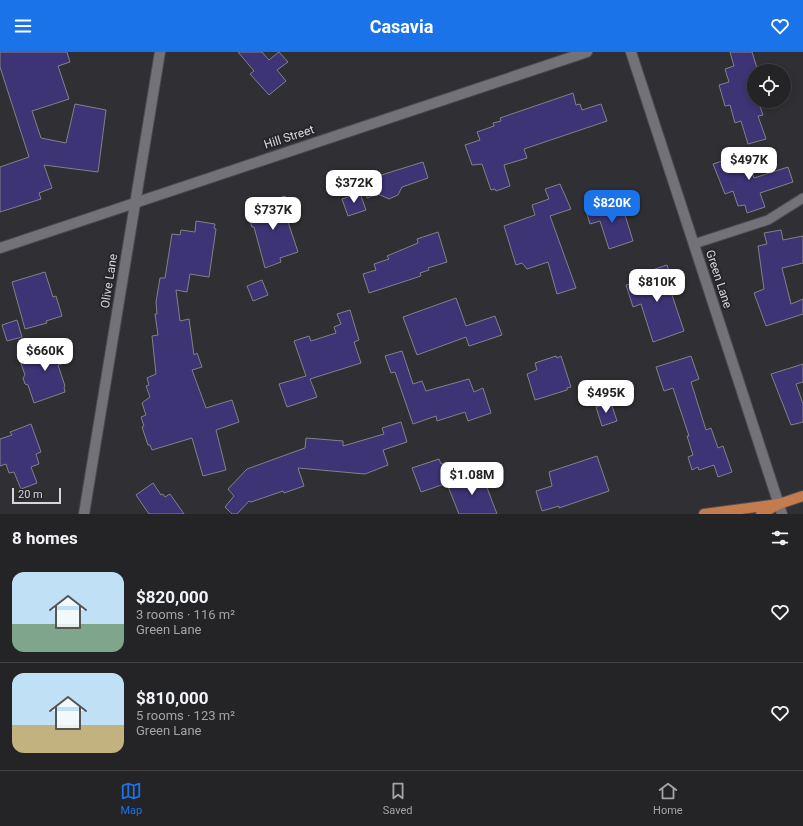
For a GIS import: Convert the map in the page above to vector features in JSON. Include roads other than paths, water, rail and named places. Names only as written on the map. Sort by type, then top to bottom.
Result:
[{"type":"main road","points":[[761,514],[780,509],[803,496]]},
{"type":"main road","points":[[704,514],[780,509]]},
{"type":"street","name":"Olive Lane","points":[[84,514],[160,52]]},
{"type":"street","name":"Hill Street","points":[[0,248],[136,201],[587,52]]},
{"type":"street","name":"Green Lane","points":[[631,52],[780,509]]},
{"type":"lane","points":[[694,244],[768,220],[803,198]]}]
